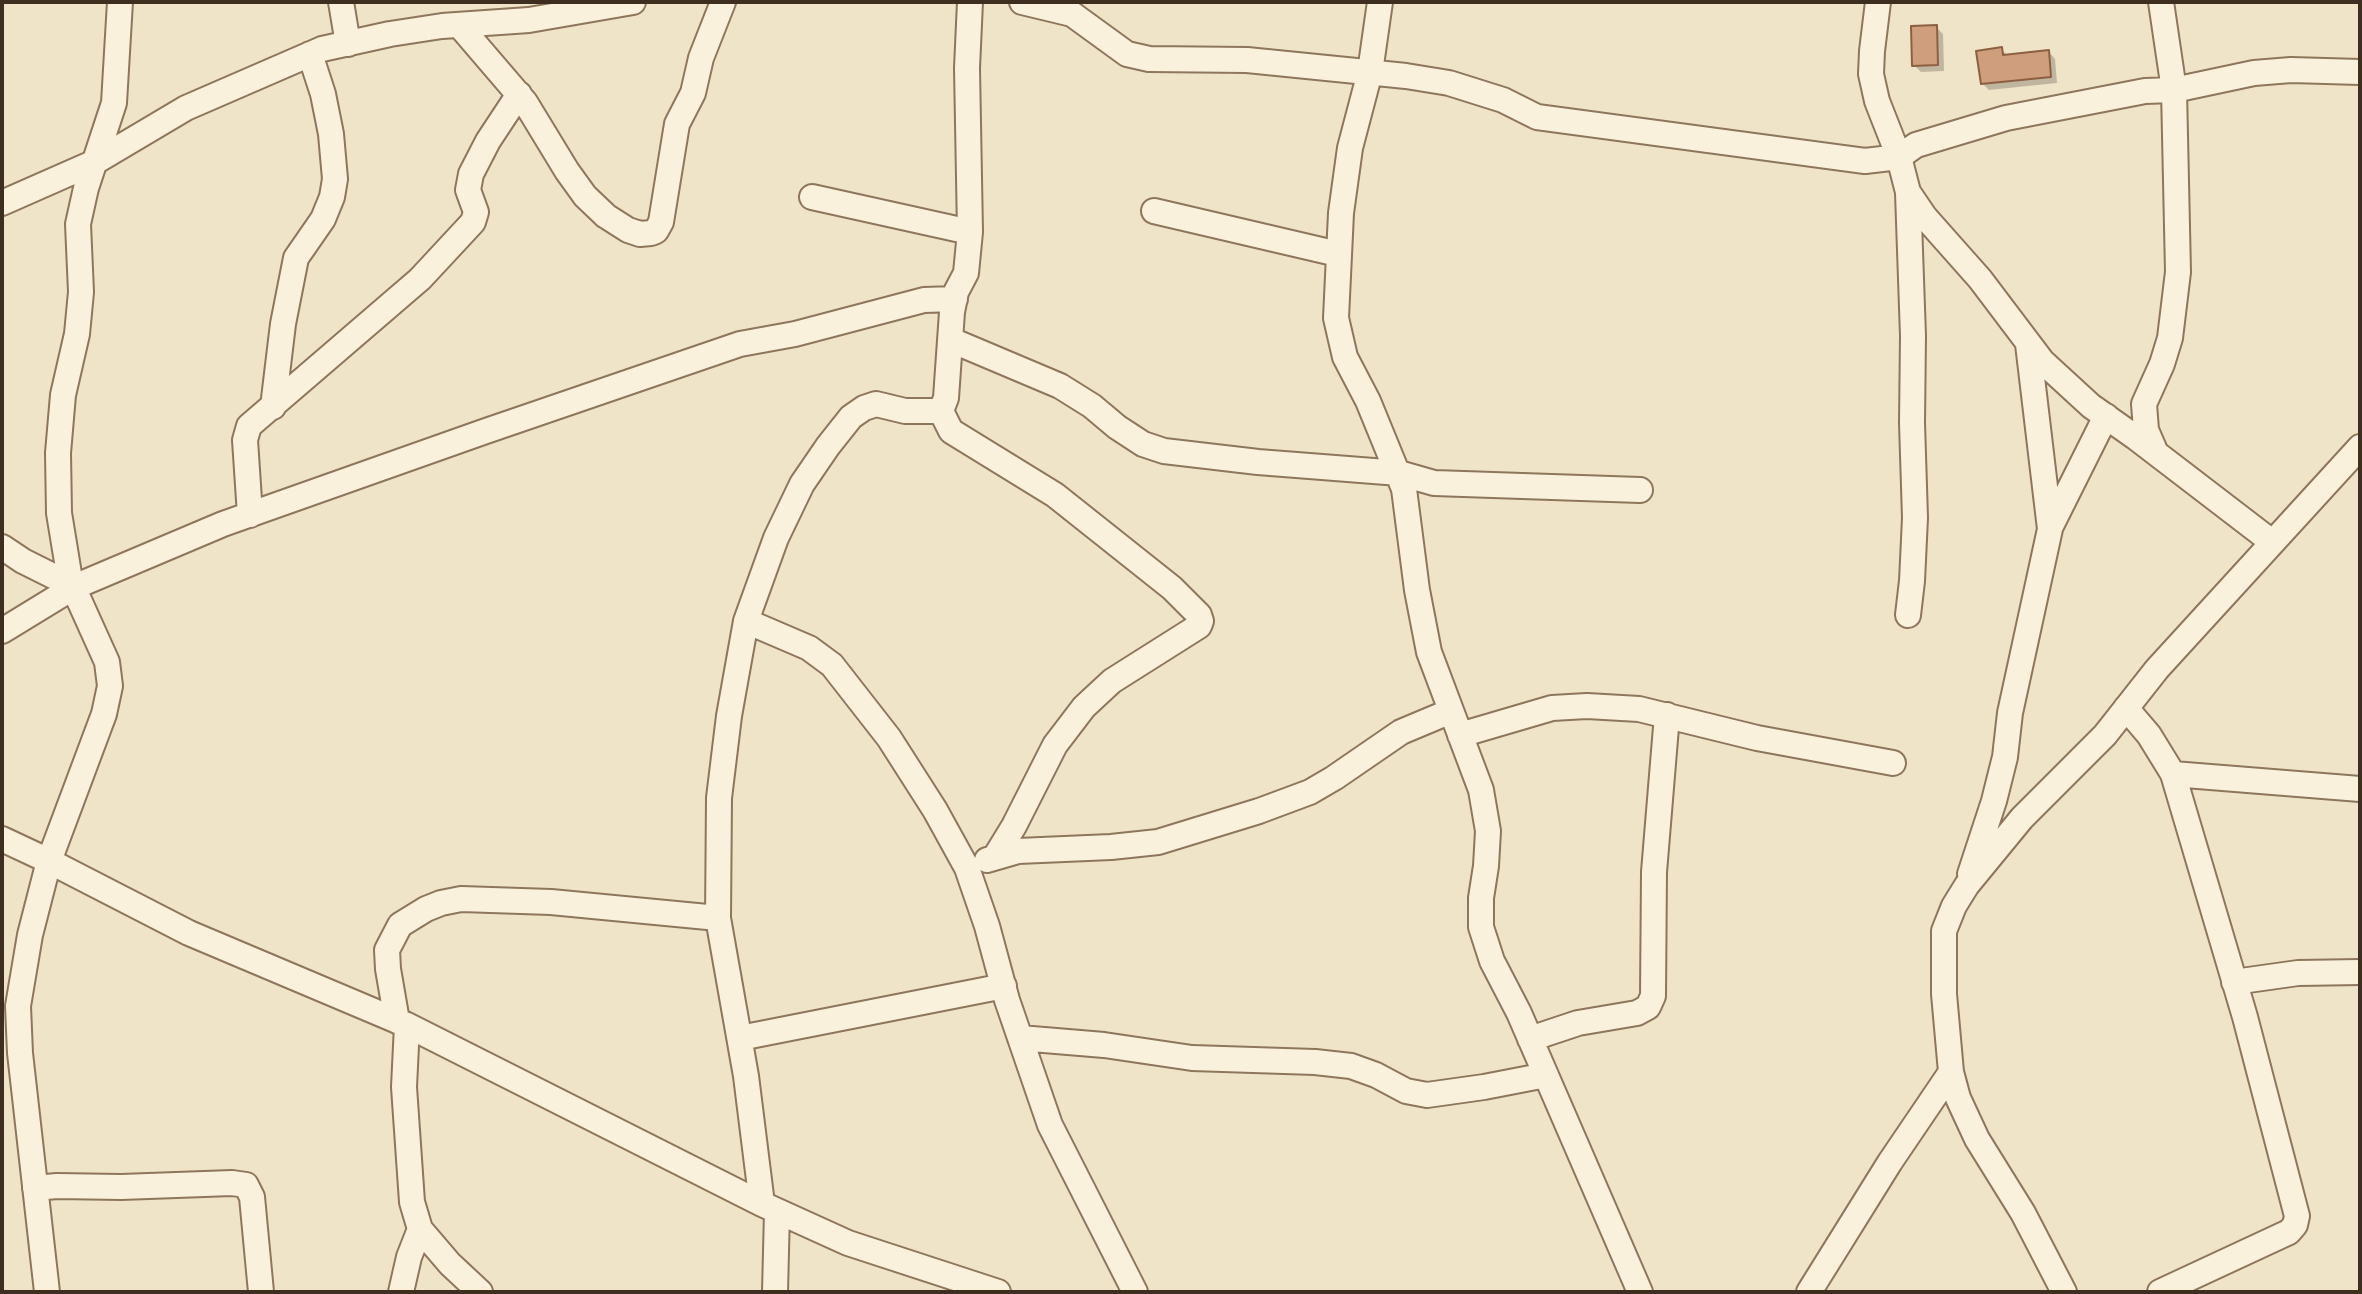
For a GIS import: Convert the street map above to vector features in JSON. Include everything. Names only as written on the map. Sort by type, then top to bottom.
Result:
[{"type":"street","points":[[47,1292],[20,1053],[8,1022],[18,1006],[30,935],[49,861],[104,714],[110,686],[107,662],[72,583],[59,513],[58,453],[63,395],[77,334],[80,292],[78,224],[86,188],[114,103],[120,2]]},
{"type":"street","points":[[341,2],[348,44]]},
{"type":"street","points":[[2,203],[95,162],[186,108],[322,49],[390,34],[529,20],[572,7],[634,2]]},
{"type":"street","points":[[459,25],[519,94],[585,196],[606,216],[640,234],[656,231],[661,222],[677,124],[693,93],[707,40],[723,2]]},
{"type":"street","points":[[970,2],[967,68],[970,232],[966,273],[955,299],[946,398],[941,411],[951,431],[1055,495],[1172,588],[1199,615],[1201,621],[1199,626],[1112,681],[1084,707],[1055,745],[1014,826],[995,857]]},
{"type":"street","points":[[1022,2],[1072,13],[1127,54],[1149,59],[1247,61],[1370,72],[1449,83],[1503,100],[1537,117],[1866,161],[1899,157],[1916,145],[2006,118],[2145,91],[2174,90],[2278,71],[2360,72]]},
{"type":"street","points":[[1380,2],[1370,72],[1350,148],[1338,254],[1336,318],[1345,357],[1368,401],[1399,473],[1408,510],[1417,590],[1429,652],[1481,790],[1488,831],[1481,898],[1481,927],[1492,961],[1530,1039],[1640,1292]]},
{"type":"street","points":[[1878,2],[1871,74],[1877,101],[1899,157],[1908,192],[1913,336],[1914,518],[1908,615]]},
{"type":"street","points":[[2156,453],[2146,429],[2144,404],[2170,338],[2178,248],[2174,90],[2161,2]]},
{"type":"street","points":[[273,407],[285,312],[296,258],[323,219],[332,197],[335,179],[331,134],[323,94],[310,54]]},
{"type":"street","points":[[250,515],[245,440],[250,426],[421,279],[472,222],[476,212],[468,190],[471,174],[488,141],[519,94]]},
{"type":"street","points":[[1908,192],[1925,217],[1980,279],[2042,361],[2091,406],[2272,542]]},
{"type":"street","points":[[812,197],[970,232]]},
{"type":"street","points":[[1154,211],[1338,254]]},
{"type":"street","points":[[2,631],[72,583],[250,515],[740,344],[795,334],[865,313],[924,300],[955,299]]},
{"type":"street","points":[[951,340],[1060,386],[1093,406],[1117,427],[1143,444],[1164,451],[1258,462],[1399,473],[1434,482],[1640,490]]},
{"type":"street","points":[[2028,344],[2050,529]]},
{"type":"street","points":[[775,1292],[769,1207],[758,1168],[740,1038],[718,918],[719,798],[729,716],[746,621],[776,538],[802,484],[851,417],[876,404],[905,411],[941,411]]},
{"type":"street","points":[[1967,885],[2005,757],[2010,713],[2050,529],[2108,418],[2144,404]]},
{"type":"street","points":[[2064,1292],[2023,1213],[1977,1139],[1958,1098],[1951,1072],[1944,995],[1944,930],[1967,885],[2022,818],[2105,735],[2157,669],[2360,447]]},
{"type":"street","points":[[2,547],[23,561],[72,583]]},
{"type":"street","points":[[746,621],[809,648],[832,665],[889,738],[935,810],[967,868],[1050,1125],[1135,1292]]},
{"type":"street","points":[[1461,734],[1552,708],[1587,706],[1639,709],[1757,738],[1893,763]]},
{"type":"street","points":[[2126,708],[2149,735],[2173,774],[2234,982],[2297,1216],[2295,1225],[2289,1232],[2160,1292]]},
{"type":"street","points":[[967,868],[1018,851],[1158,842],[1233,819],[1310,792],[1401,732],[1451,711]]},
{"type":"street","points":[[1530,1039],[1578,1023],[1637,1013],[1648,1007],[1653,996],[1654,872],[1667,715]]},
{"type":"street","points":[[2173,774],[2360,789]]},
{"type":"street","points":[[2,839],[189,933],[402,1023],[769,1207],[848,1243],[998,1292]]},
{"type":"street","points":[[480,1292],[450,1264],[420,1229],[412,1202],[402,1023],[387,969],[387,950],[401,925],[426,909],[461,899],[551,902],[718,918]]},
{"type":"street","points":[[2234,982],[2298,973],[2360,972]]},
{"type":"street","points":[[740,1038],[1004,986]]},
{"type":"street","points":[[1020,1038],[1104,1045],[1192,1058],[1315,1062],[1351,1066],[1376,1075],[1406,1091],[1427,1095],[1546,1075]]},
{"type":"street","points":[[1810,1292],[1890,1162],[1951,1072]]},
{"type":"street","points":[[733,1189],[758,1168]]},
{"type":"street","points":[[35,1188],[232,1183],[246,1185],[252,1197],[261,1292]]},
{"type":"street","points":[[401,1292],[408,1257],[420,1229]]},
{"type":"building","points":[[1937,25],[1938,65],[1912,66],[1911,26]]},
{"type":"building","points":[[2002,47],[2003,55],[2049,50],[2051,77],[1981,84],[1976,51]]}]
